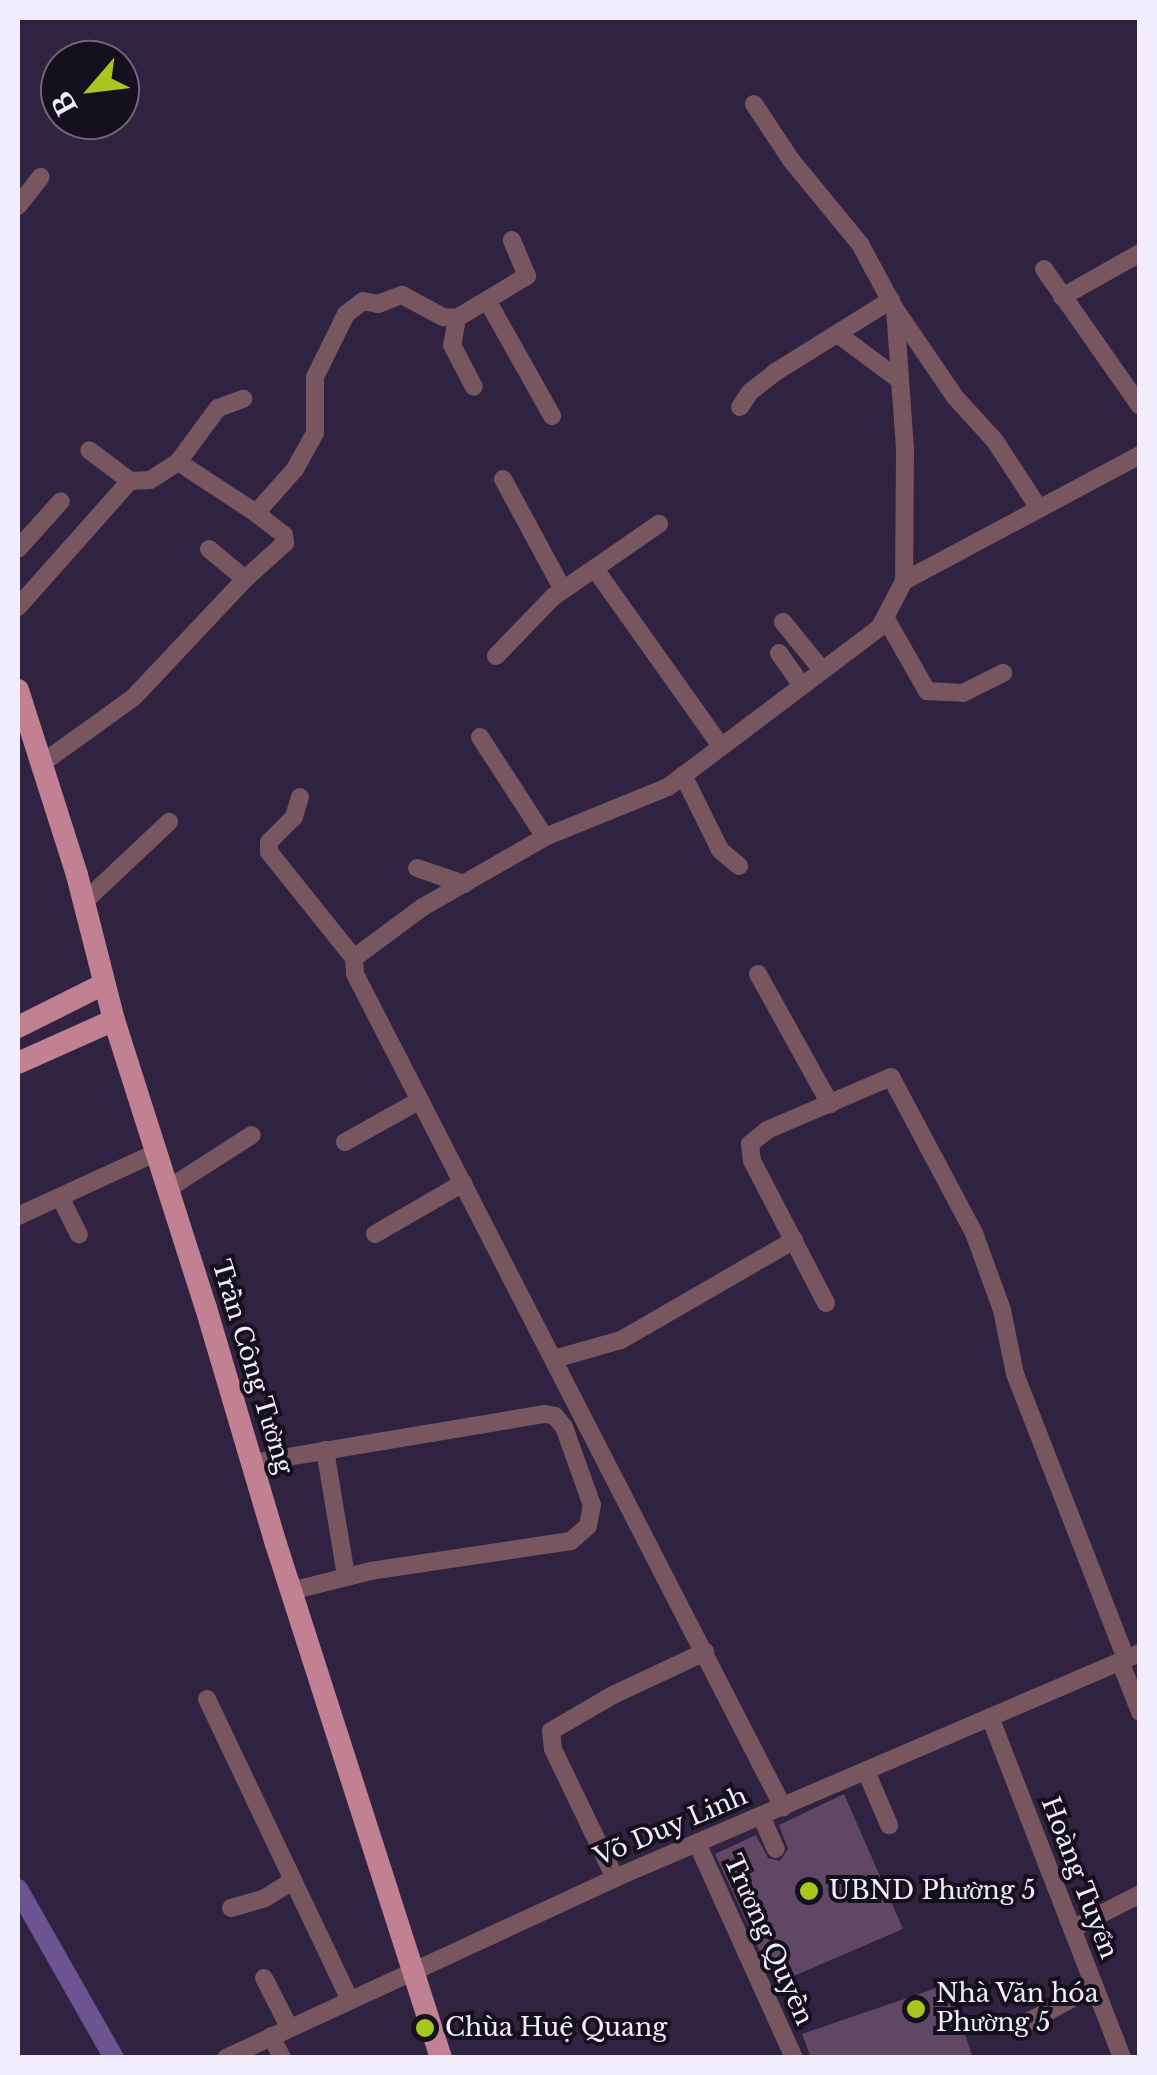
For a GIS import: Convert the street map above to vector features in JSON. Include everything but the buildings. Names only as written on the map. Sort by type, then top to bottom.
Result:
[{"type":"main road","name":"Trần Công Tường","points":[[19,701],[42,764],[84,902],[114,1020],[291,1592],[441,2058]]},
{"type":"main road","points":[[18,1026],[104,984]]},
{"type":"main road","points":[[18,1063],[114,1020]]},
{"type":"street","points":[[754,104],[791,160],[860,244],[893,305],[1038,507]]},
{"type":"street","points":[[18,206],[41,177]]},
{"type":"street","points":[[256,512],[295,468],[315,426],[315,377],[346,314],[357,303],[378,304],[402,295],[442,317],[457,318],[527,276],[512,240]]},
{"type":"street","points":[[1062,296],[1140,254]]},
{"type":"street","points":[[1044,270],[1140,406]]},
{"type":"street","points":[[487,300],[552,416]]},
{"type":"street","points":[[740,407],[750,392],[774,373],[893,305]]},
{"type":"street","points":[[354,958],[424,907],[546,838],[668,787],[886,619],[904,581],[904,448],[893,305]]},
{"type":"street","points":[[457,318],[452,346],[474,387]]},
{"type":"street","points":[[839,335],[897,378]]},
{"type":"street","points":[[89,450],[130,480],[150,480],[178,462],[218,408],[244,399]]},
{"type":"street","points":[[904,581],[1140,455]]},
{"type":"street","points":[[42,764],[133,698],[245,578],[285,543],[284,535],[256,512],[178,462]]},
{"type":"street","points":[[503,478],[563,590]]},
{"type":"street","points":[[18,608],[130,480]]},
{"type":"street","points":[[18,549],[61,501]]},
{"type":"street","points":[[496,656],[563,590],[659,524]]},
{"type":"street","points":[[209,549],[245,578]]},
{"type":"street","points":[[595,569],[722,746]]},
{"type":"street","points":[[886,619],[927,690],[963,693],[1003,673]]},
{"type":"street","points":[[783,622],[822,670]]},
{"type":"street","points":[[779,653],[801,685]]},
{"type":"street","points":[[480,737],[546,838]]},
{"type":"street","points":[[683,775],[720,850],[739,866]]},
{"type":"street","points":[[300,797],[294,817],[269,842],[269,852],[354,958],[355,974],[783,1807]]},
{"type":"street","points":[[84,902],[168,822]]},
{"type":"street","points":[[417,868],[464,884]]},
{"type":"street","points":[[758,974],[830,1104]]},
{"type":"street","points":[[826,1303],[752,1162],[750,1144],[766,1130],[881,1078],[895,1081],[974,1232],[1002,1310],[1010,1354],[1129,1658],[1140,1712]]},
{"type":"street","points":[[346,1142],[420,1100]]},
{"type":"street","points":[[169,1188],[252,1135]]},
{"type":"street","points":[[18,1216],[157,1152]]},
{"type":"street","points":[[375,1234],[463,1183]]},
{"type":"street","points":[[60,1197],[79,1235]]},
{"type":"street","points":[[554,1359],[621,1340],[794,1240]]},
{"type":"street","points":[[252,1462],[555,1416],[564,1427],[592,1504],[588,1526],[571,1540],[346,1576],[291,1592]]},
{"type":"street","points":[[325,1450],[346,1576]]},
{"type":"street","points":[[615,1878],[553,1749],[552,1730],[613,1694],[706,1652]]},
{"type":"street","name":"Võ Duy Linh","points":[[226,2058],[615,1878],[1129,1658]]},
{"type":"street","points":[[207,1700],[349,1998]]},
{"type":"street","name":"Hoàng Tuyển","points":[[990,1717],[1072,1929],[1084,1993],[1122,2058]]},
{"type":"street","points":[[866,1771],[889,1825]]},
{"type":"street","points":[[761,1816],[776,1849]]},
{"type":"street","name":"Trương Quyền","points":[[697,1843],[794,2058]]},
{"type":"street","points":[[231,1908],[265,1898],[292,1880]]},
{"type":"street","points":[[1072,1929],[1140,1894]]},
{"type":"street","points":[[264,1978],[289,2027]]},
{"type":"street","points":[[1028,2022],[1084,1993]]},
{"type":"street","points":[[271,2036],[282,2058]]},
{"type":"waterway","points":[[18,1889],[114,2058]]},
{"type":"place","name":"UBND Phường 5","points":[[809,1891]]},
{"type":"place","name":"Nhà Văn hóa Phường 5","points":[[916,2009]]},
{"type":"place","name":"Chùa Huệ Quang","points":[[425,2028]]}]
